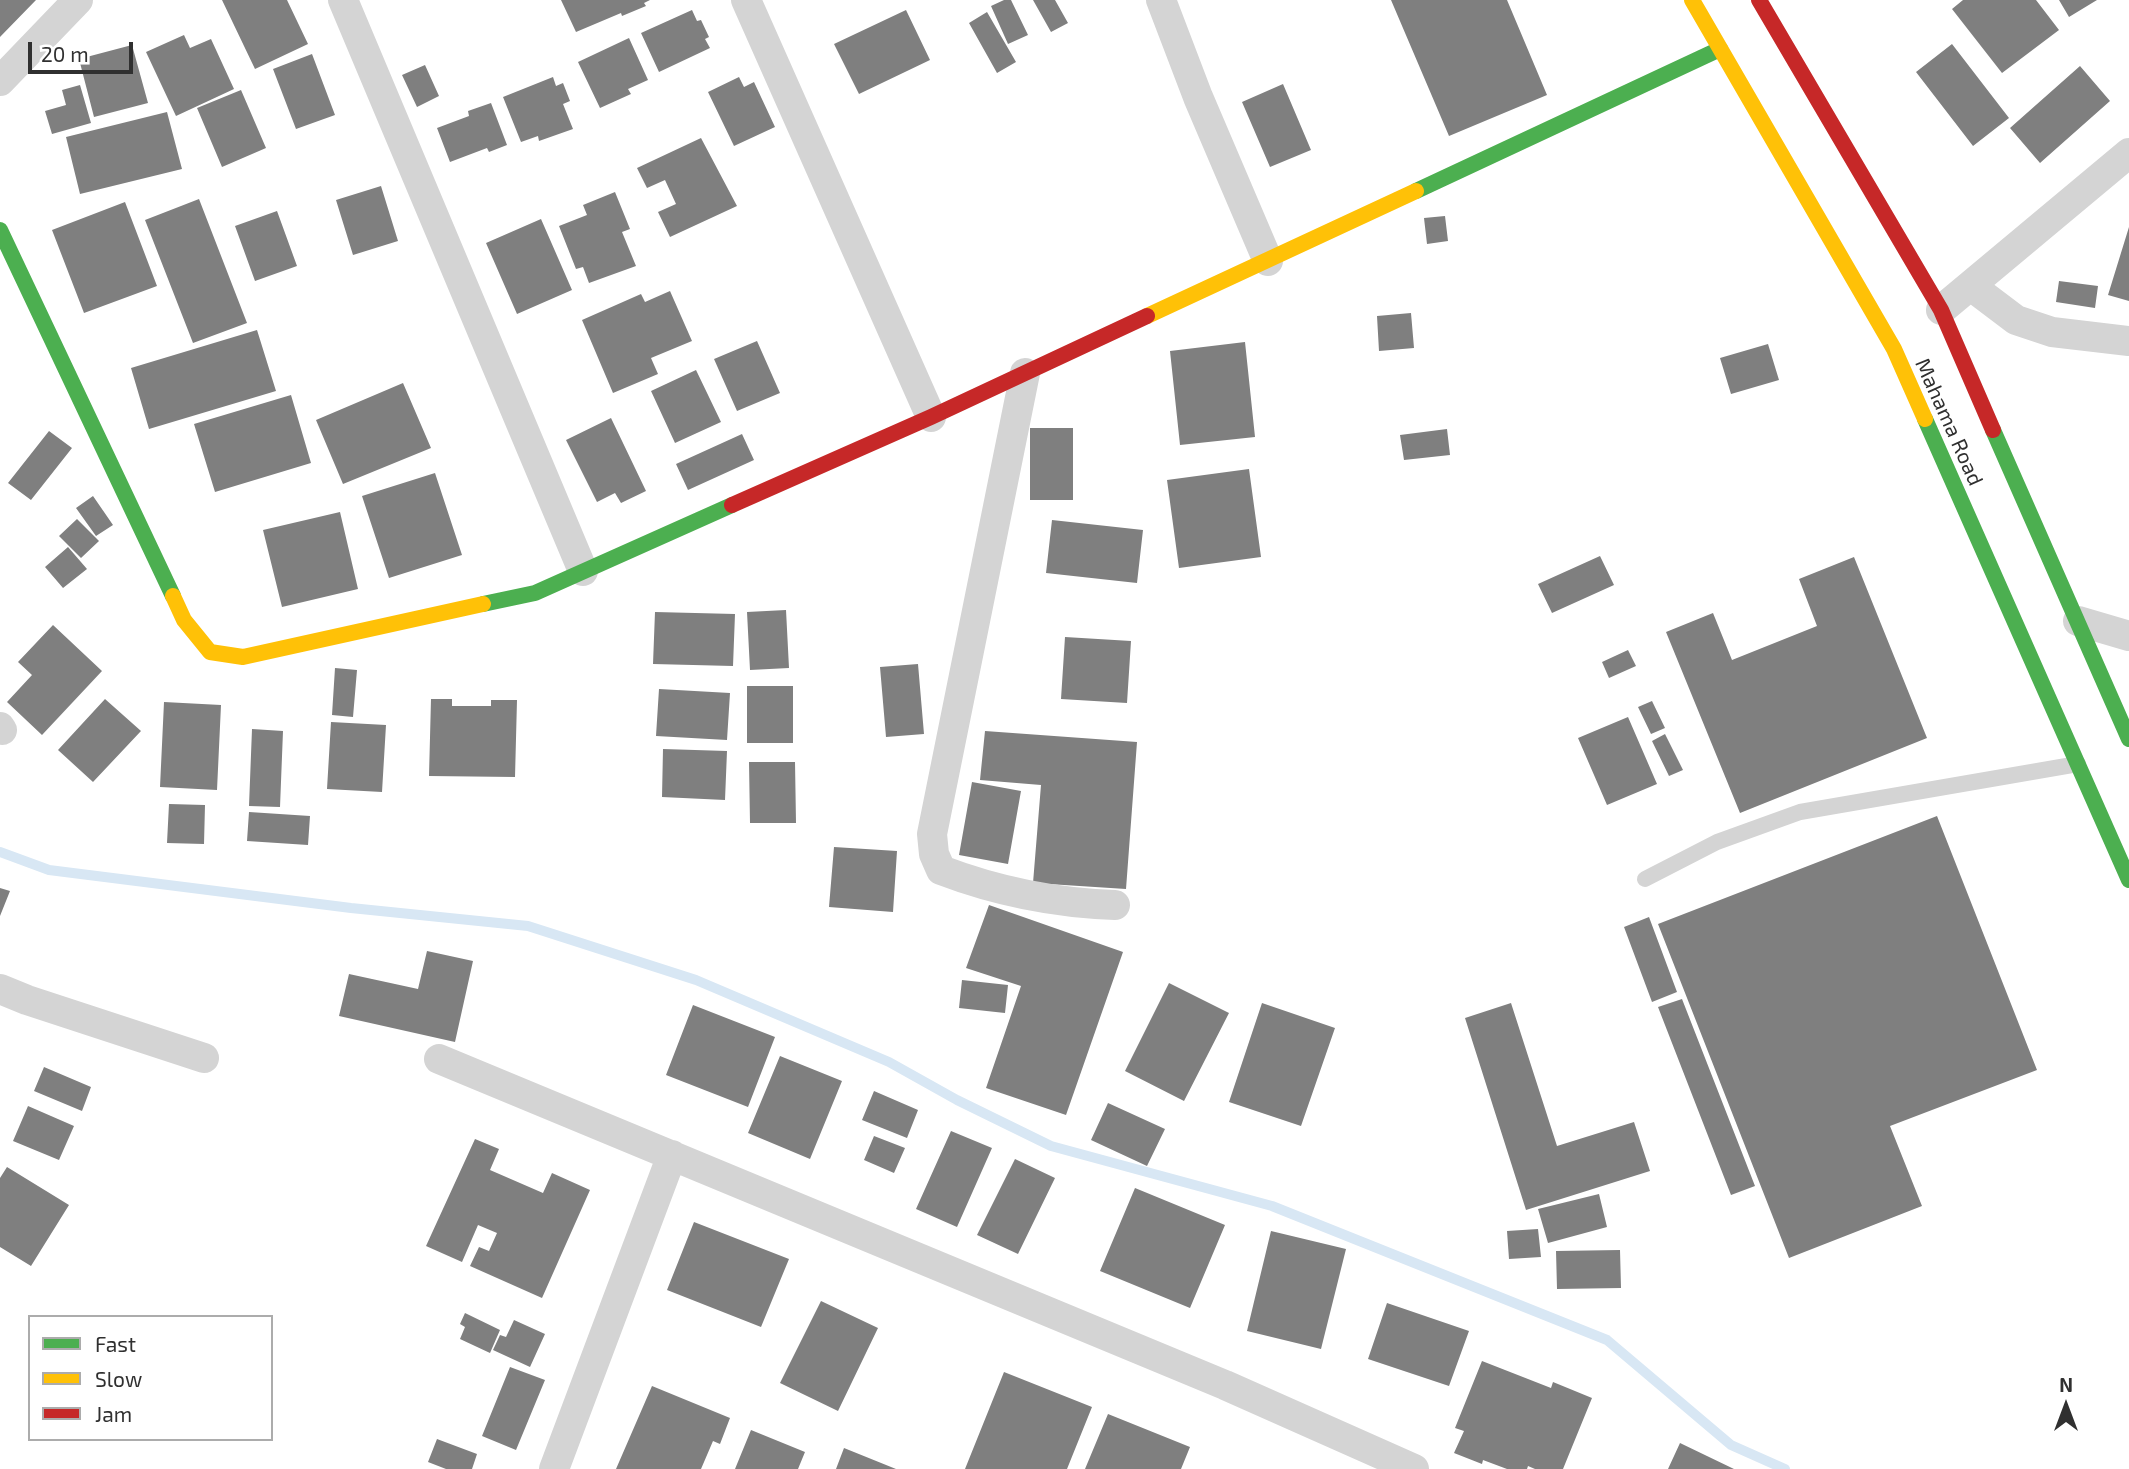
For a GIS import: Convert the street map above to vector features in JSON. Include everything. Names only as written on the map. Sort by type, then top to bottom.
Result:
[{"type":"street","points":[[0,81],[78,0]]},
{"type":"street","points":[[343,0],[583,571]]},
{"type":"street","points":[[746,0],[931,416]]},
{"type":"street","points":[[1161,0],[1198,97],[1268,261]]},
{"type":"street","name":"Mahama Road","points":[[1692,0],[1894,349],[2129,880]]},
{"type":"street","name":"Mahama Road","points":[[1759,0],[1941,310],[2129,739]]},
{"type":"street","points":[[0,230],[184,620],[210,652],[243,657],[535,593],[1026,373],[1720,49]]},
{"type":"street","points":[[1941,310],[2129,153]]},
{"type":"street","points":[[1971,286],[2016,320],[2052,332],[2129,341]]},
{"type":"street","points":[[1026,373],[932,834],[934,854],[941,870],[969,881],[1077,904],[1115,905]]},
{"type":"street","points":[[2078,621],[2129,636]]},
{"type":"street","points":[[0,989],[204,1058]]},
{"type":"street","points":[[439,1059],[1226,1385],[1414,1469]]},
{"type":"street","points":[[554,1469],[672,1155]]},
{"type":"lane","points":[[1645,879],[1717,842],[1800,812],[2078,764]]},
{"type":"building","points":[[0,0],[36,0],[0,37]]},
{"type":"building","points":[[222,0],[287,0],[308,44],[255,69]]},
{"type":"building","points":[[561,0],[650,0],[644,3],[646,6],[622,16],[621,13],[576,32]]},
{"type":"building","points":[[1011,0],[1028,35],[1008,44],[991,6]]},
{"type":"building","points":[[1033,0],[1055,0],[1068,23],[1051,32]]},
{"type":"building","points":[[1391,0],[1507,0],[1547,95],[1449,136]]},
{"type":"building","points":[[1963,0],[2036,0],[2059,30],[2002,73],[1952,9]]},
{"type":"building","points":[[2059,0],[2097,0],[2069,17]]},
{"type":"building","points":[[692,10],[697,21],[701,20],[709,37],[705,39],[710,48],[659,72],[641,33]]},
{"type":"building","points":[[906,10],[930,60],[859,94],[834,44]]},
{"type":"building","points":[[987,12],[1016,62],[997,73],[969,23]]},
{"type":"building","points":[[184,35],[190,48],[211,39],[234,89],[176,116],[146,52]]},
{"type":"building","points":[[629,38],[648,80],[628,89],[631,94],[600,108],[578,62]]},
{"type":"building","points":[[1952,44],[2009,118],[1973,146],[1916,72]]},
{"type":"building","points":[[132,45],[148,103],[94,117],[79,59]]},
{"type":"building","points":[[312,54],[335,115],[296,129],[273,69]]},
{"type":"building","points":[[425,65],[439,96],[417,107],[402,75]]},
{"type":"building","points":[[2080,66],[2110,101],[2040,163],[2010,128]]},
{"type":"building","points":[[553,77],[556,86],[563,83],[570,101],[563,104],[573,129],[539,141],[538,136],[521,142],[503,97]]},
{"type":"building","points":[[739,77],[744,87],[754,82],[775,127],[734,146],[708,92]]},
{"type":"building","points":[[1283,84],[1311,150],[1270,167],[1242,102]]},
{"type":"building","points":[[80,85],[91,123],[52,134],[45,111],[66,105],[62,90]]},
{"type":"building","points":[[241,90],[266,148],[222,167],[197,108]]},
{"type":"building","points":[[491,103],[507,145],[489,152],[487,148],[450,162],[437,128],[469,116],[468,111]]},
{"type":"building","points":[[167,112],[182,169],[80,194],[66,137]]},
{"type":"building","points":[[701,138],[737,206],[670,237],[658,212],[676,204],[665,180],[647,188],[637,168]]},
{"type":"building","points":[[381,186],[398,241],[353,255],[336,200]]},
{"type":"building","points":[[615,192],[630,229],[622,232],[636,266],[589,283],[583,267],[576,269],[559,226],[587,215],[583,205]]},
{"type":"building","points":[[199,199],[247,323],[193,343],[145,220]]},
{"type":"building","points":[[125,202],[157,286],[84,313],[52,230]]},
{"type":"building","points":[[277,211],[297,266],[255,281],[235,226]]},
{"type":"building","points":[[1445,216],[1448,241],[1427,244],[1424,218]]},
{"type":"building","points":[[541,219],[572,290],[517,314],[486,243]]},
{"type":"building","points":[[2129,227],[2129,301],[2108,295]]},
{"type":"building","points":[[2059,281],[2098,286],[2095,308],[2056,302]]},
{"type":"building","points":[[670,291],[692,341],[651,358],[658,374],[613,393],[582,320],[641,294],[645,302]]},
{"type":"building","points":[[1411,313],[1414,348],[1379,351],[1377,316]]},
{"type":"building","points":[[257,330],[276,391],[149,429],[131,368]]},
{"type":"building","points":[[757,341],[780,393],[737,411],[714,359]]},
{"type":"building","points":[[1245,342],[1255,437],[1180,445],[1170,351]]},
{"type":"building","points":[[1768,344],[1779,380],[1731,394],[1720,358]]},
{"type":"building","points":[[696,370],[721,422],[675,443],[651,391]]},
{"type":"building","points":[[403,383],[431,448],[343,484],[316,420]]},
{"type":"building","points":[[291,395],[311,463],[215,492],[194,424]]},
{"type":"building","points":[[611,418],[646,491],[621,503],[615,493],[597,502],[566,440]]},
{"type":"building","points":[[1030,428],[1073,428],[1073,500],[1030,500]]},
{"type":"building","points":[[1447,429],[1450,455],[1404,460],[1400,435]]},
{"type":"building","points":[[49,431],[72,448],[31,500],[8,483]]},
{"type":"building","points":[[742,434],[754,460],[688,490],[676,464]]},
{"type":"building","points":[[1249,469],[1261,557],[1179,568],[1167,480]]},
{"type":"building","points":[[435,473],[462,555],[389,578],[362,496]]},
{"type":"building","points":[[93,496],[113,525],[96,536],[76,508]]},
{"type":"building","points":[[340,512],[358,589],[282,607],[263,530]]},
{"type":"building","points":[[77,519],[99,541],[81,558],[59,536]]},
{"type":"building","points":[[1052,520],[1143,530],[1137,583],[1046,573]]},
{"type":"building","points":[[68,547],[87,569],[63,588],[45,567]]},
{"type":"building","points":[[1600,556],[1614,585],[1552,613],[1538,584]]},
{"type":"building","points":[[1854,557],[1927,738],[1740,813],[1666,632],[1713,613],[1732,660],[1817,626],[1799,579]]},
{"type":"building","points":[[786,610],[789,668],[750,670],[747,612]]},
{"type":"building","points":[[655,612],[735,614],[733,666],[653,664]]},
{"type":"building","points":[[53,625],[102,671],[42,735],[7,702],[32,675],[18,662]]},
{"type":"building","points":[[1065,637],[1131,641],[1127,703],[1061,699]]},
{"type":"building","points":[[1628,650],[1636,666],[1609,678],[1602,662]]},
{"type":"building","points":[[918,664],[924,734],[886,737],[880,667]]},
{"type":"building","points":[[335,668],[357,670],[353,717],[332,715]]},
{"type":"building","points":[[747,686],[793,686],[793,743],[747,743]]},
{"type":"building","points":[[659,689],[730,693],[727,740],[656,736]]},
{"type":"building","points":[[105,699],[141,731],[93,782],[58,750]]},
{"type":"building","points":[[431,699],[452,699],[452,706],[491,706],[491,700],[517,700],[515,777],[429,776]]},
{"type":"building","points":[[1652,701],[1665,728],[1651,734],[1638,707]]},
{"type":"building","points":[[164,702],[221,705],[217,790],[160,787]]},
{"type":"building","points":[[1628,717],[1657,784],[1607,805],[1578,738]]},
{"type":"building","points":[[331,722],[386,725],[382,792],[327,789]]},
{"type":"building","points":[[252,729],[283,731],[280,807],[249,806]]},
{"type":"building","points":[[985,731],[1137,742],[1126,889],[1033,883],[1041,785],[980,780]]},
{"type":"building","points":[[1665,734],[1683,770],[1669,776],[1652,741]]},
{"type":"building","points":[[663,749],[727,751],[725,800],[662,797]]},
{"type":"building","points":[[749,762],[795,762],[796,823],[750,823]]},
{"type":"building","points":[[972,782],[1021,791],[1008,864],[959,855]]},
{"type":"building","points":[[169,804],[205,805],[204,844],[167,843]]},
{"type":"building","points":[[249,812],[310,816],[308,845],[247,841]]},
{"type":"building","points":[[1937,816],[2037,1070],[1890,1126],[1922,1206],[1789,1258],[1658,924]]},
{"type":"building","points":[[834,847],[897,851],[893,912],[829,907]]},
{"type":"building","points":[[0,888],[10,891],[0,916]]},
{"type":"building","points":[[989,905],[1123,952],[1066,1115],[986,1088],[1021,986],[966,968]]},
{"type":"building","points":[[1649,917],[1677,992],[1652,1002],[1624,927]]},
{"type":"building","points":[[427,951],[473,961],[455,1042],[339,1016],[349,974],[418,989]]},
{"type":"building","points":[[962,980],[1008,985],[1005,1013],[959,1008]]},
{"type":"building","points":[[1169,983],[1229,1013],[1184,1101],[1125,1071]]},
{"type":"building","points":[[1682,999],[1755,1186],[1731,1195],[1658,1007]]},
{"type":"building","points":[[1262,1003],[1335,1028],[1301,1126],[1229,1102]]},
{"type":"building","points":[[1511,1003],[1557,1146],[1634,1122],[1650,1171],[1526,1210],[1465,1018]]},
{"type":"building","points":[[693,1005],[775,1037],[748,1107],[666,1075]]},
{"type":"building","points":[[780,1056],[842,1081],[810,1159],[748,1133]]},
{"type":"building","points":[[44,1067],[91,1087],[82,1111],[34,1091]]},
{"type":"building","points":[[874,1091],[918,1110],[907,1138],[862,1120]]},
{"type":"building","points":[[1108,1103],[1165,1129],[1147,1166],[1091,1140]]},
{"type":"building","points":[[28,1106],[74,1126],[59,1160],[13,1141]]},
{"type":"building","points":[[951,1131],[992,1148],[957,1227],[916,1209]]},
{"type":"building","points":[[874,1136],[905,1148],[894,1173],[864,1160]]},
{"type":"building","points":[[475,1139],[499,1149],[490,1170],[543,1193],[552,1173],[590,1190],[542,1298],[470,1266],[479,1247],[489,1251],[497,1233],[478,1225],[462,1262],[426,1246]]},
{"type":"building","points":[[1015,1159],[1055,1178],[1018,1254],[977,1235]]},
{"type":"building","points":[[7,1167],[69,1205],[31,1266],[0,1247],[0,1178]]},
{"type":"building","points":[[1135,1188],[1225,1225],[1190,1308],[1100,1271]]},
{"type":"building","points":[[1599,1194],[1607,1227],[1548,1243],[1538,1209]]},
{"type":"building","points":[[694,1222],[789,1259],[761,1327],[667,1290]]},
{"type":"building","points":[[1538,1229],[1541,1257],[1509,1259],[1507,1231]]},
{"type":"building","points":[[1271,1231],[1346,1249],[1321,1349],[1247,1331]]},
{"type":"building","points":[[1620,1250],[1621,1288],[1557,1289],[1556,1251]]},
{"type":"building","points":[[821,1301],[878,1328],[838,1411],[780,1383]]},
{"type":"building","points":[[1387,1303],[1469,1331],[1449,1386],[1368,1359]]},
{"type":"building","points":[[465,1313],[500,1330],[490,1353],[460,1339],[465,1327],[460,1324]]},
{"type":"building","points":[[514,1320],[545,1334],[530,1367],[493,1350],[500,1335],[506,1337]]},
{"type":"building","points":[[1482,1361],[1551,1388],[1553,1382],[1592,1398],[1563,1469],[1535,1469],[1528,1466],[1527,1469],[1507,1469],[1483,1460],[1482,1464],[1454,1453],[1464,1431],[1455,1428]]},
{"type":"building","points":[[510,1367],[545,1380],[516,1450],[482,1436]]},
{"type":"building","points":[[1004,1372],[1092,1407],[1067,1469],[965,1469]]},
{"type":"building","points":[[652,1386],[730,1418],[720,1444],[713,1441],[701,1469],[616,1469]]},
{"type":"building","points":[[1108,1414],[1190,1447],[1181,1469],[1085,1469]]},
{"type":"building","points":[[751,1430],[805,1452],[798,1469],[735,1469]]},
{"type":"building","points":[[437,1439],[477,1454],[472,1469],[446,1469],[428,1462]]},
{"type":"building","points":[[1680,1443],[1734,1469],[1668,1469]]},
{"type":"building","points":[[844,1448],[896,1469],[836,1469]]},
{"type":"waterway","points":[[0,852],[49,870],[351,908],[528,926],[696,980],[889,1062],[957,1100],[1051,1146],[1272,1206],[1607,1340],[1731,1445],[1785,1469]]},
{"type":"traffic: fast","points":[[1416,191],[1720,49]]},
{"type":"traffic: fast","points":[[0,230],[173,596]]},
{"type":"traffic: fast","points":[[1925,419],[2129,880]]},
{"type":"traffic: fast","points":[[1993,430],[2129,739]]},
{"type":"traffic: fast","points":[[483,604],[535,593],[732,505]]},
{"type":"traffic: slow","points":[[1692,0],[1894,349],[1925,419]]},
{"type":"traffic: slow","points":[[1147,316],[1416,191]]},
{"type":"traffic: slow","points":[[173,596],[184,620],[210,652],[243,657],[483,604]]},
{"type":"traffic: jam","points":[[1759,0],[1941,310],[1993,430]]},
{"type":"traffic: jam","points":[[732,505],[931,417],[1147,316]]}]
